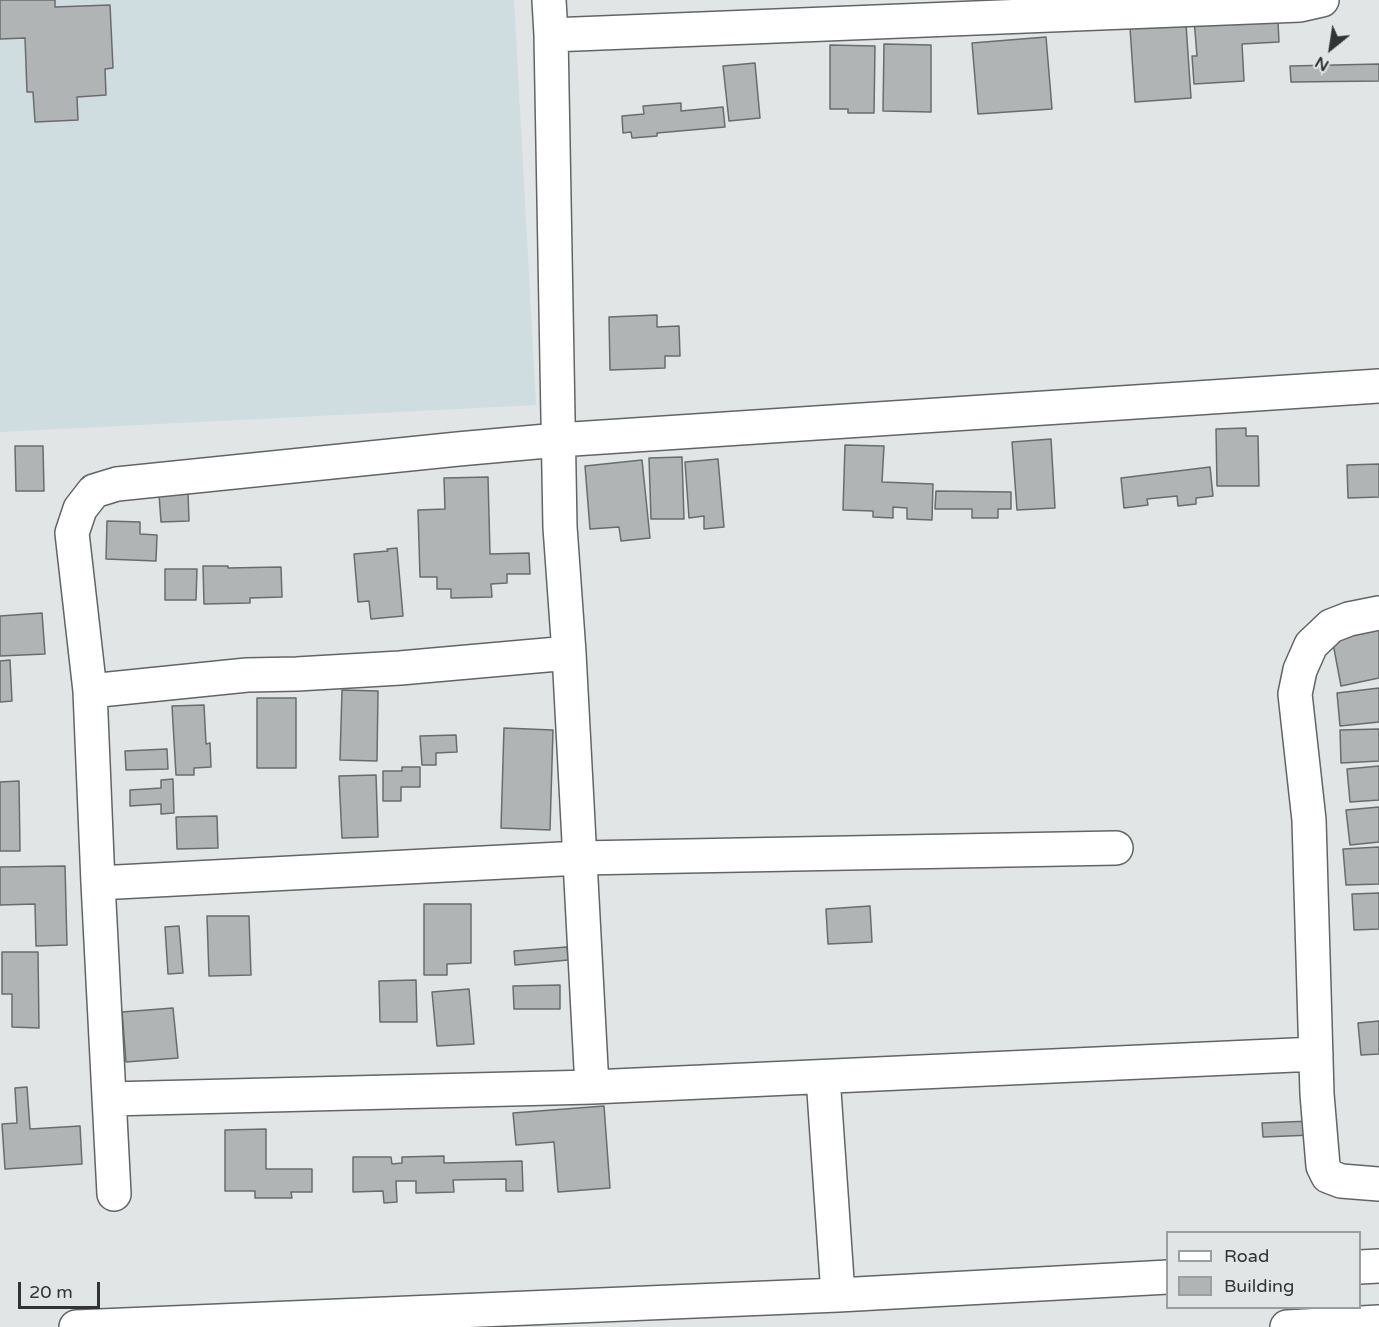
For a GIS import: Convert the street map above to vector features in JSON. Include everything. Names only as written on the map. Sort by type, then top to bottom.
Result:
[{"type":"street","points":[[549,0],[560,528],[569,653],[592,1087]]},
{"type":"street","points":[[551,35],[1300,5],[1322,0]]},
{"type":"street","points":[[114,1194],[90,691],[72,533],[80,509],[94,491],[117,484],[558,440],[1379,386]]},
{"type":"street","points":[[1379,613],[1349,619],[1331,626],[1324,632],[1311,645],[1300,669],[1295,694],[1309,820],[1317,1094],[1323,1166],[1328,1176],[1341,1182],[1379,1184]]},
{"type":"street","points":[[90,691],[247,675],[400,668],[569,653]]},
{"type":"street","points":[[98,883],[580,858],[1116,848]]},
{"type":"street","points":[[109,1099],[592,1087],[1316,1054]]},
{"type":"street","points":[[823,1077],[838,1294]]},
{"type":"street","points":[[1361,1267],[1379,1266]]},
{"type":"street","points":[[76,1327],[838,1294],[1166,1277]]},
{"type":"street","points":[[1287,1327],[1379,1322]]},
{"type":"shaded area","points":[[0,0],[514,0],[536,405],[0,432]]},
{"type":"building","points":[[0,0],[55,0],[55,7],[110,5],[113,68],[105,69],[106,95],[77,97],[78,120],[35,122],[33,92],[27,92],[25,38],[0,39]]},
{"type":"building","points":[[1240,16],[1241,24],[1278,22],[1279,42],[1242,44],[1244,81],[1194,84],[1192,56],[1197,56],[1194,19]]},
{"type":"building","points":[[1186,24],[1191,98],[1135,102],[1130,28]]},
{"type":"building","points":[[1046,37],[1052,109],[978,114],[972,43]]},
{"type":"building","points":[[884,44],[931,45],[931,112],[883,111]]},
{"type":"building","points":[[830,45],[875,46],[874,113],[848,113],[848,109],[830,109]]},
{"type":"building","points":[[755,63],[760,118],[729,121],[723,66]]},
{"type":"building","points":[[1379,64],[1379,81],[1291,82],[1290,66]]},
{"type":"building","points":[[681,103],[681,111],[723,107],[725,127],[657,133],[657,136],[632,138],[631,132],[623,133],[622,116],[644,114],[643,106]]},
{"type":"building","points":[[657,315],[657,327],[679,326],[680,356],[665,356],[665,368],[610,370],[609,317]]},
{"type":"building","points":[[1246,428],[1246,436],[1258,436],[1259,486],[1217,486],[1216,429]]},
{"type":"building","points":[[1051,439],[1055,508],[1017,510],[1012,442]]},
{"type":"building","points":[[845,445],[884,446],[882,482],[933,484],[932,520],[907,519],[907,508],[893,507],[893,518],[873,517],[873,511],[843,510]]},
{"type":"building","points":[[15,446],[43,446],[44,491],[16,491]]},
{"type":"building","points":[[682,457],[684,519],[651,519],[649,458]]},
{"type":"building","points":[[718,459],[724,527],[704,529],[704,516],[689,518],[685,462]]},
{"type":"building","points":[[642,460],[650,538],[621,541],[619,527],[590,529],[585,466]]},
{"type":"building","points":[[1379,464],[1379,497],[1348,498],[1347,465]]},
{"type":"building","points":[[1210,467],[1213,496],[1196,498],[1196,504],[1178,506],[1177,496],[1147,499],[1148,505],[1124,508],[1121,478]]},
{"type":"building","points":[[488,477],[490,554],[529,553],[530,574],[507,574],[507,583],[491,584],[492,597],[451,598],[451,589],[437,589],[437,577],[420,577],[418,510],[445,509],[444,478]]},
{"type":"building","points":[[936,491],[1011,492],[1011,509],[998,509],[998,518],[972,518],[972,509],[935,509]]},
{"type":"building","points":[[188,492],[189,521],[161,522],[159,494]]},
{"type":"building","points":[[107,521],[140,522],[140,534],[157,535],[156,561],[106,559]]},
{"type":"building","points":[[397,548],[403,616],[371,619],[369,601],[358,602],[354,554]]},
{"type":"building","points":[[203,566],[281,567],[282,597],[250,598],[250,603],[204,604]]},
{"type":"building","points":[[165,569],[197,569],[196,600],[165,600]]},
{"type":"building","points":[[42,613],[45,654],[0,656],[0,616]]},
{"type":"building","points":[[1379,629],[1379,678],[1341,686],[1332,638]]},
{"type":"building","points":[[10,660],[12,701],[0,702],[0,661]]},
{"type":"building","points":[[1379,688],[1379,722],[1340,726],[1337,693]]},
{"type":"building","points":[[342,690],[378,691],[377,761],[340,760]]},
{"type":"building","points":[[257,698],[296,698],[296,768],[257,768]]},
{"type":"building","points":[[204,705],[206,744],[210,743],[211,767],[194,768],[194,775],[176,775],[172,706]]},
{"type":"building","points":[[504,728],[553,730],[550,830],[501,828]]},
{"type":"building","points":[[1379,729],[1379,761],[1341,763],[1340,730]]},
{"type":"building","points":[[456,735],[457,752],[436,753],[436,765],[422,765],[420,736]]},
{"type":"building","points":[[167,749],[168,769],[126,770],[125,751]]},
{"type":"building","points":[[1379,766],[1379,800],[1350,802],[1347,769]]},
{"type":"building","points":[[402,767],[420,767],[420,787],[401,787],[401,801],[383,801],[383,771],[402,771]]},
{"type":"building","points":[[376,775],[378,837],[342,838],[339,776]]},
{"type":"building","points":[[173,779],[174,813],[161,814],[161,804],[130,806],[130,790],[161,788],[161,780]]},
{"type":"building","points":[[19,781],[20,851],[0,851],[0,782]]},
{"type":"building","points":[[1379,807],[1379,842],[1350,845],[1346,810]]},
{"type":"building","points":[[217,816],[218,848],[177,849],[176,817]]},
{"type":"building","points":[[1379,847],[1379,884],[1346,885],[1343,849]]},
{"type":"building","points":[[65,866],[67,945],[36,946],[35,904],[0,905],[0,867]]},
{"type":"building","points":[[1379,893],[1379,929],[1354,930],[1352,894]]},
{"type":"building","points":[[424,904],[471,904],[471,963],[447,964],[447,975],[424,975]]},
{"type":"building","points":[[870,906],[872,942],[828,944],[826,909]]},
{"type":"building","points":[[207,916],[249,916],[251,975],[209,976]]},
{"type":"building","points":[[179,926],[183,973],[168,974],[165,927]]},
{"type":"building","points":[[567,947],[568,960],[515,965],[514,951]]},
{"type":"building","points":[[2,952],[38,952],[39,1028],[12,1027],[12,994],[2,994]]},
{"type":"building","points":[[416,980],[417,1022],[380,1022],[379,981]]},
{"type":"building","points":[[560,985],[560,1009],[514,1009],[513,986]]},
{"type":"building","points":[[469,989],[474,1044],[437,1046],[432,992]]},
{"type":"building","points":[[173,1008],[178,1058],[126,1062],[122,1012]]},
{"type":"building","points":[[1379,1021],[1379,1054],[1361,1055],[1358,1023]]},
{"type":"building","points":[[27,1087],[30,1129],[80,1126],[82,1164],[5,1169],[2,1124],[17,1123],[15,1088]]},
{"type":"building","points":[[604,1106],[610,1188],[558,1192],[554,1142],[516,1145],[513,1113]]},
{"type":"building","points":[[1311,1121],[1312,1135],[1263,1137],[1262,1123]]},
{"type":"building","points":[[266,1129],[266,1169],[312,1169],[312,1192],[291,1192],[292,1198],[255,1198],[255,1191],[225,1191],[225,1130]]},
{"type":"building","points":[[444,1156],[444,1163],[522,1161],[523,1191],[506,1191],[506,1179],[453,1180],[454,1192],[416,1193],[416,1181],[396,1181],[397,1202],[384,1203],[383,1191],[353,1192],[353,1157],[391,1157],[392,1164],[402,1163],[402,1157]]}]
